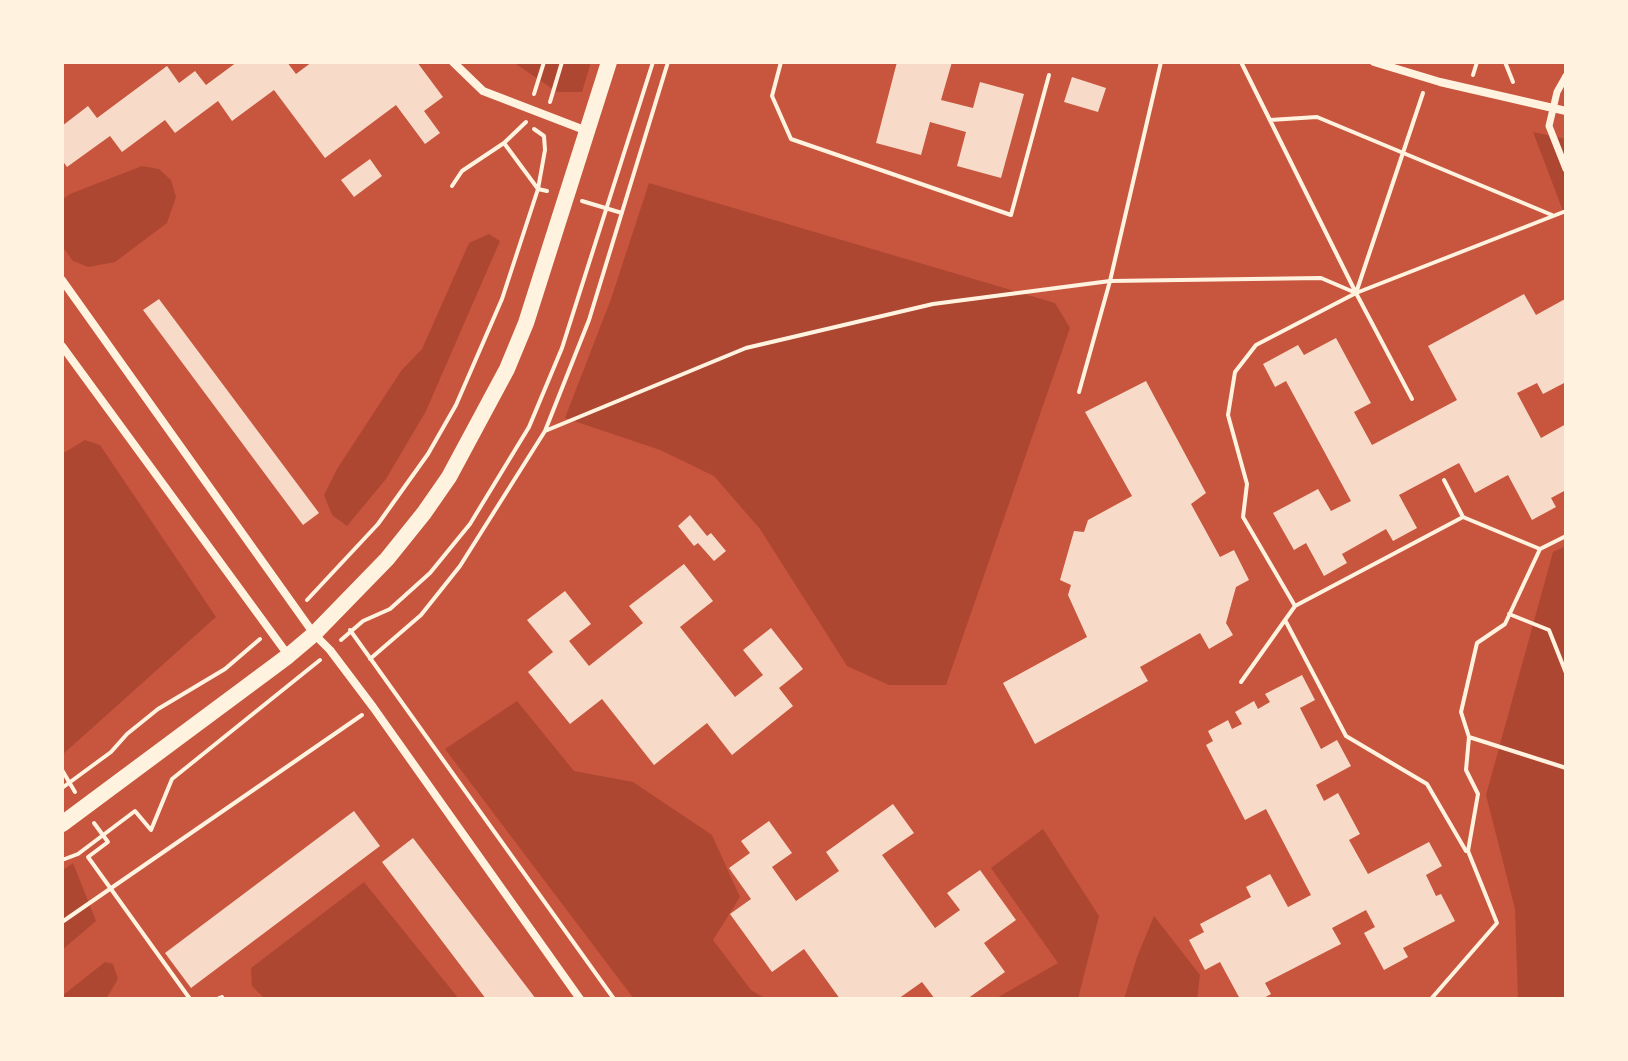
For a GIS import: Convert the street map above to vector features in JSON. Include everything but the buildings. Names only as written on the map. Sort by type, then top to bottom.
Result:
[{"type":"main road","points":[[62,824],[314,634],[387,559],[424,513],[449,477],[486,409],[526,323],[609,62]]},
{"type":"street","points":[[453,62],[483,91],[588,131]]},
{"type":"street","points":[[1374,62],[1427,79],[1566,111]]},
{"type":"street","points":[[1566,76],[1551,108],[1549,126],[1566,169]]},
{"type":"street","points":[[62,280],[314,634],[373,707],[580,999]]},
{"type":"street","points":[[62,346],[288,656]]},
{"type":"path","points":[[545,117],[562,62]]},
{"type":"path","points":[[62,860],[78,854],[135,811],[151,830],[172,779],[305,675],[350,631],[363,621],[390,609],[430,573],[470,524],[529,427],[562,348],[653,62]]},
{"type":"path","points":[[370,659],[421,615],[460,566],[545,431],[589,320],[668,62]]},
{"type":"path","points":[[781,62],[772,96],[791,139],[1011,215],[1049,75]]},
{"type":"path","points":[[1079,392],[1110,281],[1161,62]]},
{"type":"path","points":[[1241,62],[1412,399]]},
{"type":"path","points":[[1356,293],[1405,154],[1427,79]]},
{"type":"path","points":[[1270,120],[1317,117],[1554,216]]},
{"type":"path","points":[[297,609],[378,524],[428,454],[456,405],[488,334],[538,189],[545,150],[544,136],[524,125],[504,143],[462,171],[452,186]]},
{"type":"path","points":[[504,143],[538,189]]},
{"type":"path","points":[[1295,606],[1243,517],[1247,484],[1228,415],[1235,372],[1256,345],[1356,293],[1566,211]]},
{"type":"path","points":[[545,431],[746,348],[933,304],[1110,281],[1321,278],[1356,293]]},
{"type":"path","points":[[1444,480],[1463,517],[1540,549]]},
{"type":"path","points":[[1241,682],[1295,606],[1463,517]]},
{"type":"path","points":[[1431,999],[1497,923],[1468,851],[1478,794],[1466,770],[1469,737],[1461,712],[1477,643],[1505,624],[1540,549],[1566,536]]},
{"type":"path","points":[[335,613],[614,999]]},
{"type":"path","points":[[1509,614],[1549,630],[1566,673]]},
{"type":"path","points":[[1285,620],[1346,736],[1427,784],[1470,856]]},
{"type":"path","points":[[62,788],[111,752],[127,734],[158,709],[225,669],[270,631]]},
{"type":"path","points":[[62,922],[373,707]]},
{"type":"path","points":[[1469,737],[1566,768]]},
{"type":"path","points":[[99,872],[190,999]]},
{"type":"shaded area","points":[[513,62],[591,62],[582,92],[557,92]]},
{"type":"shaded area","points":[[1533,132],[1566,139],[1566,219]]},
{"type":"shaded area","points":[[142,166],[159,169],[171,180],[176,197],[167,223],[115,262],[88,267],[73,261],[62,246],[62,200]]},
{"type":"shaded area","points":[[649,183],[1055,303],[1070,328],[946,685],[889,685],[847,666],[760,529],[714,476],[660,450],[565,418],[611,299]]},
{"type":"shaded area","points":[[489,234],[500,241],[426,411],[386,479],[347,526],[332,515],[324,495],[337,469],[401,371],[422,349],[469,243]]},
{"type":"shaded area","points":[[85,440],[100,445],[216,617],[62,755],[62,454]]},
{"type":"shaded area","points":[[1566,546],[1566,999],[1518,999],[1515,909],[1486,795],[1553,552]]},
{"type":"shaded area","points":[[517,701],[574,771],[633,782],[712,835],[740,897],[713,940],[751,990],[766,999],[634,999],[445,749]]},
{"type":"shaded area","points":[[1043,829],[1099,916],[1078,999],[995,999],[1058,963],[991,868]]},
{"type":"shaded area","points":[[73,863],[96,921],[62,950],[62,871]]},
{"type":"shaded area","points":[[364,882],[459,999],[265,999],[252,986],[251,968]]},
{"type":"shaded area","points":[[1154,916],[1200,975],[1197,999],[1124,999]]},
{"type":"shaded area","points":[[105,962],[113,964],[118,979],[106,999],[62,999],[62,996]]}]
